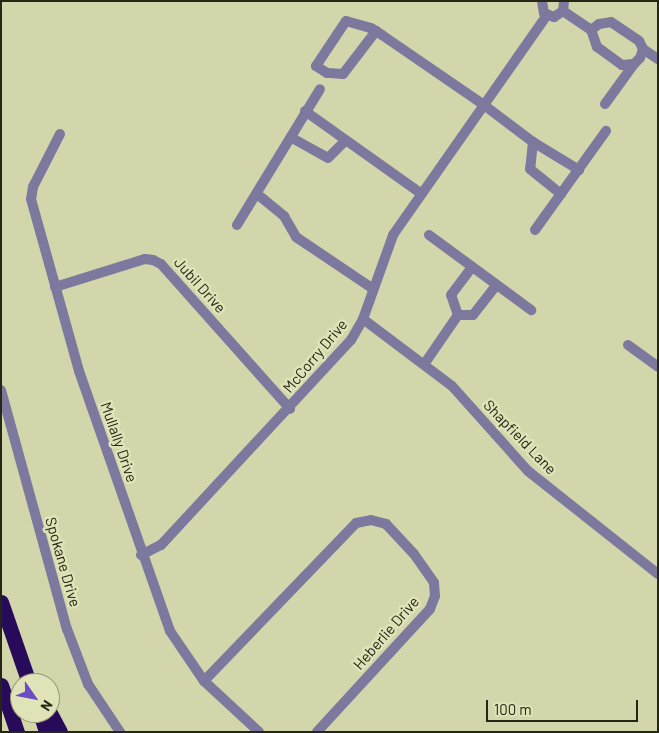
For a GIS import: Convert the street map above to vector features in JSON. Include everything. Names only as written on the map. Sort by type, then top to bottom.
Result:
[{"type":"highway","points":[[1,602],[25,673]]},
{"type":"highway","points":[[22,664],[27,673]]},
{"type":"highway","points":[[1,685],[17,732]]},
{"type":"street","points":[[542,1],[542,10],[547,16],[554,17],[563,6],[591,30],[597,47],[622,65],[634,64]]},
{"type":"street","name":"McCorry Drive","points":[[141,555],[161,545],[290,409],[351,340],[363,320],[372,288],[392,235],[547,16]]},
{"type":"street","points":[[376,31],[343,74],[327,73],[316,66],[346,21],[376,31],[484,105],[533,142],[580,170]]},
{"type":"street","points":[[591,30],[599,24],[611,22],[639,42],[643,49],[658,59]]},
{"type":"street","points":[[605,104],[643,49]]},
{"type":"street","points":[[237,225],[292,138],[305,112],[320,89]]},
{"type":"street","points":[[305,112],[345,142],[422,194]]},
{"type":"street","points":[[535,230],[580,170],[606,131]]},
{"type":"street","name":"Mullally Drive","points":[[60,134],[33,187],[32,199],[79,371],[141,555],[170,631],[204,681],[259,732]]},
{"type":"street","points":[[292,138],[328,158],[345,142]]},
{"type":"street","points":[[533,142],[530,169],[561,194]]},
{"type":"street","points":[[257,194],[284,216],[296,238],[372,288]]},
{"type":"street","points":[[429,235],[531,310]]},
{"type":"street","name":"Jubil Drive","points":[[55,286],[145,259],[161,264],[290,409]]},
{"type":"street","points":[[458,315],[451,295],[472,267]]},
{"type":"street","points":[[458,315],[473,316],[496,286]]},
{"type":"street","points":[[425,363],[458,315]]},
{"type":"street","name":"Shapfield Lane","points":[[363,320],[425,363],[452,386],[528,471],[658,574]]},
{"type":"street","points":[[628,345],[658,367]]},
{"type":"street","name":"Spokane Drive","points":[[1,390],[67,629],[88,684],[120,732]]},
{"type":"street","name":"Heberlie Drive","points":[[204,681],[356,523],[371,520],[386,524],[414,554],[434,583],[435,596],[430,609],[317,732]]}]
